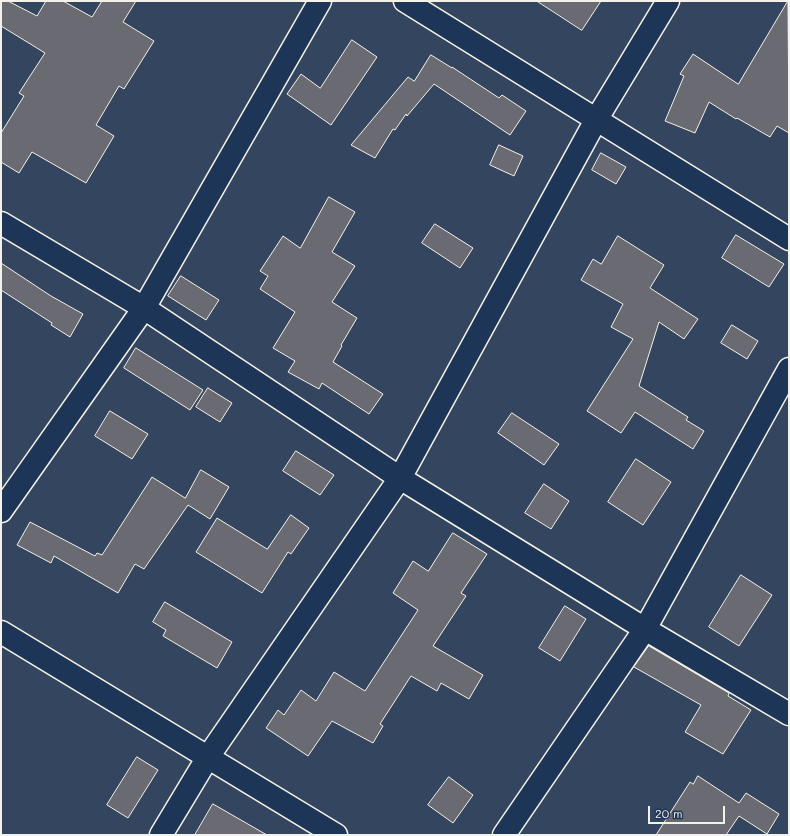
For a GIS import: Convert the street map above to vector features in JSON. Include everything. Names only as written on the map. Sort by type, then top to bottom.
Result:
[{"type":"street","points":[[1,511],[144,308],[320,1]]},
{"type":"street","points":[[404,1],[789,239]]},
{"type":"street","points":[[161,835],[208,757],[400,478],[596,120],[668,1]]},
{"type":"street","points":[[1,223],[144,308],[400,478],[645,629],[789,714]]},
{"type":"street","points":[[504,835],[645,629],[789,369]]},
{"type":"street","points":[[1,632],[336,835]]},
{"type":"building","points":[[1,1],[8,1],[37,16],[46,1],[63,1],[92,17],[102,1],[136,1],[123,22],[154,41],[124,89],[119,86],[96,125],[114,136],[86,183],[32,152],[19,173],[1,162],[1,133],[24,96],[19,93],[45,53],[1,26]]},
{"type":"building","points":[[537,1],[601,1],[582,30]]},
{"type":"building","points":[[788,1],[789,133],[777,126],[770,137],[737,118],[736,119],[709,102],[695,133],[665,121],[684,76],[680,74],[693,54],[738,84]]},
{"type":"building","points":[[352,40],[377,57],[331,125],[287,94],[301,74],[320,88]]},
{"type":"building","points":[[431,55],[499,98],[502,95],[526,111],[510,135],[434,84],[407,116],[406,114],[395,130],[393,129],[375,158],[351,145],[408,77],[414,81]]},
{"type":"building","points":[[499,145],[523,156],[514,176],[490,165]]},
{"type":"building","points":[[601,153],[626,167],[616,184],[592,170]]},
{"type":"building","points":[[329,197],[355,212],[332,252],[355,266],[332,302],[357,318],[333,362],[383,394],[369,414],[322,383],[319,389],[288,372],[295,361],[273,348],[295,312],[260,289],[268,276],[260,271],[283,236],[300,248]]},
{"type":"building","points":[[435,224],[473,248],[460,268],[422,243]]},
{"type":"building","points":[[736,235],[784,264],[769,287],[722,258]]},
{"type":"building","points":[[618,236],[664,265],[650,288],[698,319],[684,339],[659,322],[639,386],[688,417],[686,420],[704,431],[693,449],[635,412],[621,433],[587,411],[633,339],[611,327],[623,304],[581,280],[593,259],[601,264]]},
{"type":"building","points":[[1,263],[51,296],[83,314],[70,337],[51,325],[52,323],[1,290]]},
{"type":"building","points":[[181,276],[219,300],[206,320],[168,296]]},
{"type":"building","points":[[732,325],[758,341],[747,359],[721,343]]},
{"type":"building","points":[[136,348],[203,390],[190,410],[124,368]]},
{"type":"building","points":[[208,388],[232,403],[220,422],[196,407]]},
{"type":"building","points":[[110,411],[148,434],[132,459],[95,436]]},
{"type":"building","points":[[512,413],[559,444],[544,465],[498,433]]},
{"type":"building","points":[[296,451],[334,475],[320,495],[283,471]]},
{"type":"building","points":[[636,459],[671,482],[643,525],[608,502]]},
{"type":"building","points":[[201,470],[229,487],[210,519],[188,505],[144,569],[135,564],[118,593],[54,556],[51,563],[17,545],[30,522],[95,556],[97,553],[102,555],[152,477],[185,498]]},
{"type":"building","points":[[544,484],[569,501],[551,529],[525,513]]},
{"type":"building","points":[[291,515],[309,528],[291,554],[288,552],[262,593],[196,552],[217,518],[267,549]]},
{"type":"building","points":[[453,533],[487,554],[461,593],[466,596],[433,646],[483,675],[469,699],[441,683],[437,691],[411,676],[380,724],[383,726],[373,743],[332,721],[308,756],[266,728],[278,710],[284,715],[301,690],[316,701],[334,672],[365,691],[418,610],[393,593],[413,561],[428,571]]},
{"type":"building","points":[[741,575],[772,595],[739,646],[709,627]]},
{"type":"building","points":[[165,602],[232,642],[217,668],[163,636],[166,630],[153,622]]},
{"type":"building","points":[[565,606],[586,619],[560,661],[539,648]]},
{"type":"building","points":[[649,646],[729,693],[728,696],[751,710],[723,754],[685,732],[701,705],[634,667]]},
{"type":"building","points":[[137,757],[158,770],[128,818],[107,805]]},
{"type":"building","points":[[698,776],[739,803],[746,793],[779,814],[767,834],[739,816],[726,835],[656,835],[690,782],[693,784]]},
{"type":"building","points":[[449,777],[473,795],[453,823],[428,805]]},
{"type":"building","points":[[213,804],[267,835],[195,835]]}]
